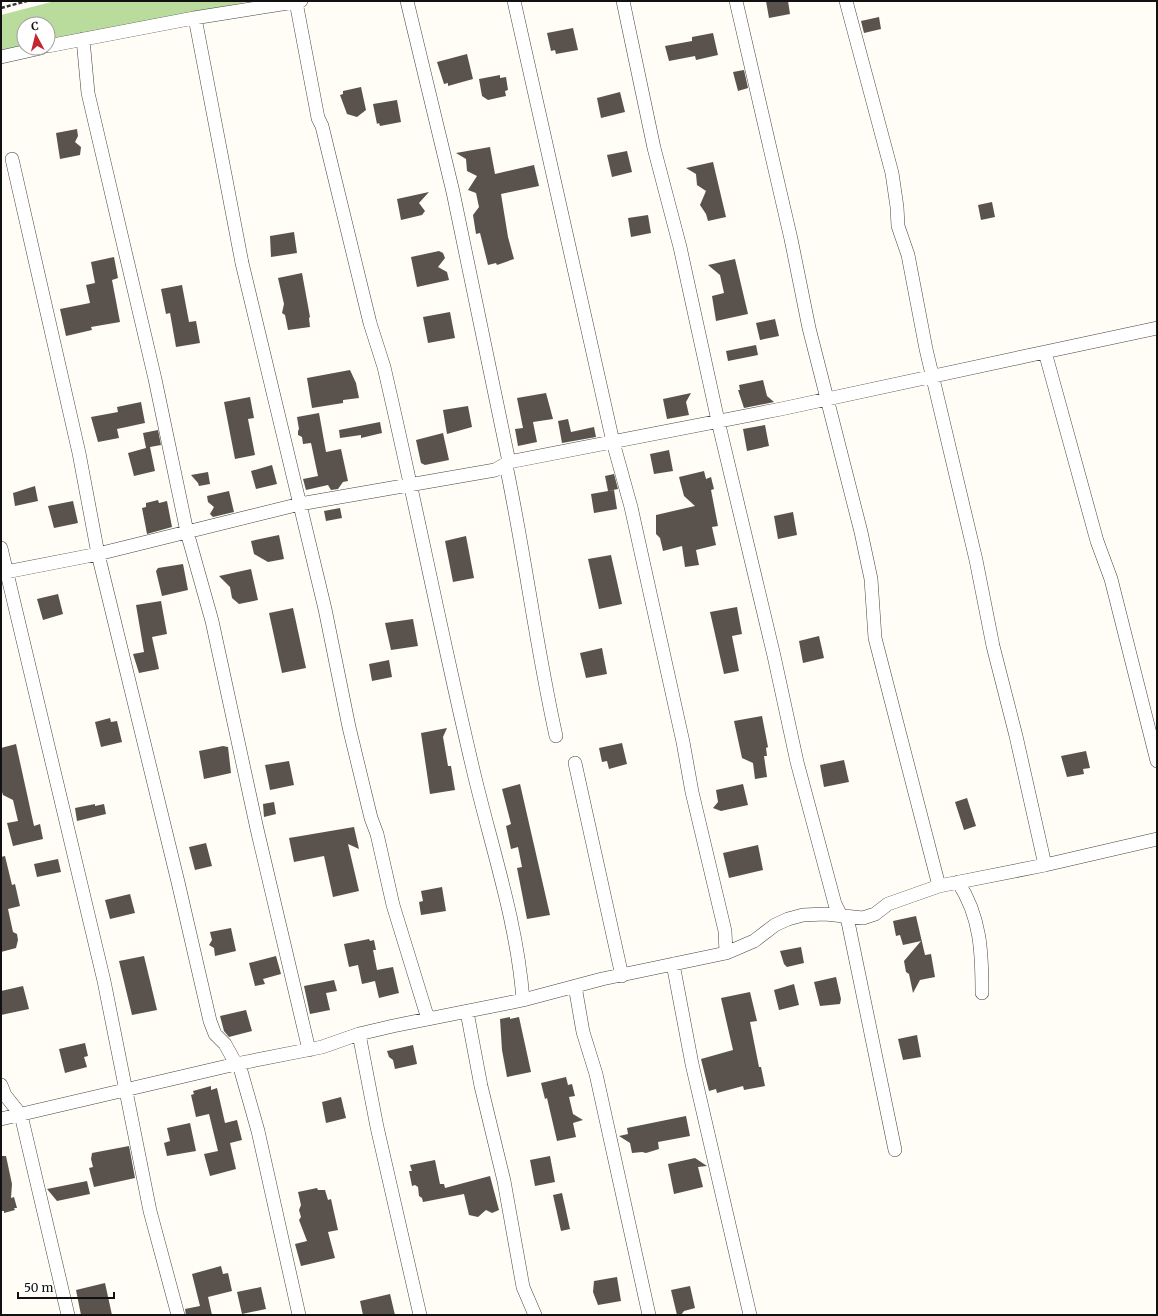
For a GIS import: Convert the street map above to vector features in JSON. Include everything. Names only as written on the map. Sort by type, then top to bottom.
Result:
[{"type":"street","points":[[56,44],[196,18],[299,1],[318,118],[322,126],[370,323],[384,367],[411,483],[472,764],[514,932],[520,964],[522,1000]]},
{"type":"street","points":[[408,1],[453,192],[508,463],[546,691],[556,736]]},
{"type":"street","points":[[514,1],[613,442],[633,514],[683,742],[692,792],[725,931],[726,953]]},
{"type":"street","points":[[624,1],[654,148],[680,247],[718,421],[774,656],[797,762],[835,904],[844,916],[895,1150]]},
{"type":"street","points":[[736,1],[791,239],[809,328],[861,532],[871,579],[875,638],[939,886]]},
{"type":"street","points":[[846,1],[892,173],[898,226],[908,255],[932,375],[971,534],[992,646],[1016,736],[1045,864]]},
{"type":"street","points":[[196,18],[242,263],[300,504],[371,818],[377,834],[393,905],[428,1019]]},
{"type":"street","points":[[83,39],[88,93],[155,379],[187,532],[212,621],[256,829],[309,1050]]},
{"type":"street","points":[[1,57],[16,54]]},
{"type":"street","points":[[12,159],[79,453],[98,554],[178,882],[210,1021],[215,1034],[225,1044],[238,1064],[258,1131],[299,1315]]},
{"type":"street","points":[[5,573],[98,554],[300,504],[411,483],[495,470],[508,463],[781,409],[932,375],[1157,328]]},
{"type":"street","points":[[1044,352],[1097,541],[1111,579],[1157,761]]},
{"type":"street","points":[[1,548],[5,573],[104,981],[150,1211],[178,1315]]},
{"type":"street","points":[[575,763],[622,976]]},
{"type":"street","points":[[1,1119],[238,1064],[322,1047],[359,1034],[522,1000],[575,986],[726,953],[754,941],[775,925],[803,914],[863,918],[874,914],[888,904],[939,886],[1157,839]]},
{"type":"street","points":[[958,882],[973,907],[982,966],[982,993]]},
{"type":"street","points":[[673,964],[692,1064],[750,1315]]},
{"type":"street","points":[[575,986],[583,1032],[596,1074],[649,1315]]},
{"type":"street","points":[[467,1012],[482,1086],[504,1180],[523,1287],[535,1315]]},
{"type":"street","points":[[359,1034],[377,1127],[420,1315]]},
{"type":"street","points":[[1,1085],[5,1095],[21,1115],[68,1315]]},
{"type":"path","points":[[1,8],[27,1]]},
{"type":"green space","points":[[55,1],[251,1],[56,40],[56,16],[16,16],[16,49],[1,52],[1,15]]},
{"type":"building","points":[[766,1],[788,1],[790,14],[769,18]]},
{"type":"building","points":[[879,17],[881,29],[864,33],[861,21]]},
{"type":"building","points":[[573,28],[578,50],[556,54],[555,50],[551,51],[547,33]]},
{"type":"building","points":[[713,33],[718,55],[696,60],[695,56],[669,61],[665,46],[692,41],[692,37]]},
{"type":"building","points":[[467,54],[473,79],[448,86],[448,83],[444,84],[437,62]]},
{"type":"building","points":[[744,70],[748,88],[738,91],[733,72]]},
{"type":"building","points":[[500,75],[500,78],[506,77],[508,90],[505,91],[506,96],[488,100],[482,96],[479,79]]},
{"type":"building","points":[[361,87],[366,110],[357,117],[347,114],[340,95],[343,94],[343,91]]},
{"type":"building","points":[[620,92],[625,112],[601,118],[597,98]]},
{"type":"building","points":[[397,100],[401,122],[380,126],[379,123],[377,124],[373,104]]},
{"type":"building","points":[[77,129],[78,136],[75,142],[81,147],[80,155],[60,159],[56,133]]},
{"type":"building","points":[[490,147],[495,174],[534,165],[539,186],[501,194],[508,237],[514,259],[497,265],[496,263],[488,265],[480,233],[476,234],[473,215],[479,207],[476,193],[468,190],[477,176],[467,171],[466,159],[456,153]]},
{"type":"building","points":[[627,151],[632,172],[612,177],[607,155]]},
{"type":"building","points":[[713,162],[726,217],[708,221],[706,214],[700,205],[706,191],[697,185],[696,174],[686,168]]},
{"type":"building","points":[[429,192],[419,203],[425,211],[422,215],[401,220],[397,199]]},
{"type":"building","points":[[992,202],[995,217],[981,220],[978,205]]},
{"type":"building","points":[[648,215],[651,233],[631,237],[628,218]]},
{"type":"building","points":[[294,232],[297,253],[271,257],[270,236]]},
{"type":"building","points":[[439,251],[443,253],[445,258],[438,267],[447,272],[449,280],[417,287],[411,257]]},
{"type":"building","points":[[114,257],[118,278],[112,280],[120,322],[91,327],[92,330],[66,336],[60,309],[90,303],[86,285],[95,283],[91,262]]},
{"type":"building","points":[[735,259],[748,314],[716,321],[712,296],[724,293],[720,275],[708,265]]},
{"type":"building","points":[[302,273],[310,317],[310,327],[288,330],[285,315],[282,313],[284,304],[278,278]]},
{"type":"building","points":[[182,285],[189,322],[196,321],[200,343],[176,347],[170,313],[166,314],[161,289]]},
{"type":"building","points":[[450,312],[455,338],[428,343],[423,317]]},
{"type":"building","points":[[775,319],[779,336],[760,340],[756,323]]},
{"type":"building","points":[[756,345],[758,355],[728,361],[726,351]]},
{"type":"building","points":[[350,370],[356,383],[359,398],[343,400],[343,403],[312,408],[307,378]]},
{"type":"building","points":[[763,380],[767,396],[774,402],[744,408],[738,390],[740,390],[739,385]]},
{"type":"building","points":[[546,393],[553,419],[533,422],[537,442],[518,446],[515,429],[523,428],[517,398]]},
{"type":"building","points":[[691,393],[686,402],[689,415],[667,419],[663,399]]},
{"type":"building","points":[[250,397],[254,418],[248,419],[255,455],[235,459],[224,402]]},
{"type":"building","points":[[141,402],[145,423],[117,429],[119,438],[98,442],[91,417],[118,412],[117,407]]},
{"type":"building","points":[[468,406],[472,427],[447,434],[443,410]]},
{"type":"building","points":[[319,413],[326,452],[341,449],[348,481],[343,482],[338,489],[331,490],[328,485],[306,490],[303,479],[318,476],[311,443],[303,444],[302,437],[298,435],[299,429],[297,417]]},
{"type":"building","points":[[568,419],[571,432],[594,427],[596,437],[562,443],[558,421]]},
{"type":"building","points":[[380,422],[382,433],[361,438],[361,435],[340,438],[339,430]]},
{"type":"building","points":[[765,425],[769,446],[747,451],[743,429]]},
{"type":"building","points":[[158,430],[161,445],[150,447],[155,471],[134,476],[128,453],[146,448],[143,433]]},
{"type":"building","points":[[443,433],[449,460],[425,465],[421,463],[416,440]]},
{"type":"building","points":[[669,450],[673,471],[654,474],[650,454]]},
{"type":"building","points":[[272,465],[277,484],[256,489],[251,471]]},
{"type":"building","points":[[704,471],[706,479],[711,477],[714,489],[711,490],[718,526],[712,527],[716,545],[696,550],[699,565],[685,567],[682,546],[663,551],[660,538],[656,534],[656,515],[695,506],[684,496],[679,477]]},
{"type":"building","points":[[208,472],[210,484],[199,486],[191,475]]},
{"type":"building","points":[[614,474],[618,489],[608,491],[605,476]]},
{"type":"building","points":[[35,486],[38,501],[15,506],[13,493]]},
{"type":"building","points":[[614,490],[617,509],[594,513],[591,494]]},
{"type":"building","points":[[229,491],[234,512],[213,517],[210,514],[214,507],[208,502],[207,496]]},
{"type":"building","points":[[158,500],[159,503],[167,501],[172,527],[147,534],[142,508],[146,507],[146,503]]},
{"type":"building","points":[[73,501],[78,523],[54,528],[48,506]]},
{"type":"building","points":[[340,508],[342,518],[326,521],[324,511]]},
{"type":"building","points":[[793,512],[797,535],[778,539],[774,516]]},
{"type":"building","points":[[279,535],[284,559],[268,562],[254,554],[251,541]]},
{"type":"building","points":[[466,536],[474,578],[453,582],[445,541]]},
{"type":"building","points":[[611,555],[622,604],[599,609],[588,559]]},
{"type":"building","points":[[183,564],[188,590],[162,596],[156,571],[158,568]]},
{"type":"building","points":[[251,569],[258,600],[239,604],[232,598],[230,587],[219,576]]},
{"type":"building","points":[[58,594],[63,614],[43,620],[37,599]]},
{"type":"building","points":[[161,601],[167,634],[152,637],[159,669],[139,673],[133,654],[144,652],[136,605]]},
{"type":"building","points":[[737,607],[742,634],[732,636],[739,671],[724,674],[710,612]]},
{"type":"building","points":[[293,608],[306,668],[282,673],[269,613]]},
{"type":"building","points":[[413,619],[418,646],[391,650],[385,623]]},
{"type":"building","points":[[819,636],[824,658],[803,663],[799,641]]},
{"type":"building","points":[[602,648],[607,674],[586,678],[580,653]]},
{"type":"building","points":[[389,660],[392,677],[372,681],[369,664]]},
{"type":"building","points":[[762,716],[768,747],[766,748],[767,756],[764,756],[767,777],[755,779],[753,763],[742,758],[734,721]]},
{"type":"building","points":[[110,718],[111,722],[117,721],[122,742],[101,747],[95,722]]},
{"type":"building","points":[[447,728],[443,737],[448,766],[451,766],[455,790],[430,794],[421,733]]},
{"type":"building","points":[[622,743],[627,764],[609,769],[607,761],[602,762],[599,748]]},
{"type":"building","points":[[16,744],[34,826],[40,824],[43,839],[13,846],[7,823],[18,821],[13,800],[3,795],[1,789],[1,748]]},
{"type":"building","points":[[223,746],[228,747],[231,773],[204,779],[199,751]]},
{"type":"building","points":[[1086,751],[1090,768],[1083,769],[1084,774],[1067,777],[1061,756]]},
{"type":"building","points":[[844,760],[849,782],[824,787],[820,765]]},
{"type":"building","points":[[289,761],[294,785],[270,790],[265,765]]},
{"type":"building","points":[[520,784],[550,915],[527,919],[517,868],[522,867],[518,847],[511,849],[506,826],[511,824],[502,789]]},
{"type":"building","points":[[743,784],[748,805],[721,811],[713,808],[718,802],[716,790]]},
{"type":"building","points":[[967,798],[976,826],[964,830],[955,802]]},
{"type":"building","points":[[274,802],[276,814],[264,817],[263,804]]},
{"type":"building","points":[[95,804],[95,806],[104,804],[106,814],[77,821],[75,808]]},
{"type":"building","points":[[354,827],[359,849],[348,844],[359,891],[333,897],[324,856],[294,862],[289,838]]},
{"type":"building","points":[[206,843],[212,866],[195,870],[189,847]]},
{"type":"building","points":[[758,845],[763,870],[729,878],[723,853]]},
{"type":"building","points":[[5,856],[12,885],[15,884],[20,906],[8,909],[13,932],[17,934],[18,940],[16,948],[1,952],[1,857]]},
{"type":"building","points":[[58,859],[61,872],[37,877],[34,864]]},
{"type":"building","points":[[442,887],[446,911],[421,915],[419,902],[423,901],[421,891]]},
{"type":"building","points":[[130,894],[135,913],[110,919],[105,900]]},
{"type":"building","points":[[916,916],[925,955],[931,954],[935,977],[920,980],[913,993],[909,974],[906,972],[904,961],[921,941],[903,945],[900,935],[896,936],[893,921]]},
{"type":"building","points":[[231,928],[236,951],[215,956],[214,948],[209,945],[212,940],[210,932]]},
{"type":"building","points":[[369,939],[370,941],[374,940],[376,950],[373,950],[377,970],[393,967],[399,993],[379,998],[375,981],[362,984],[358,965],[349,967],[344,944]]},
{"type":"building","points":[[801,947],[804,963],[787,967],[784,964],[780,951]]},
{"type":"building","points":[[144,956],[157,1010],[132,1015],[119,961]]},
{"type":"building","points":[[276,956],[281,974],[263,979],[265,984],[255,986],[249,963]]},
{"type":"building","points":[[836,977],[841,999],[840,1004],[820,1006],[814,982]]},
{"type":"building","points":[[334,980],[337,991],[326,993],[330,1010],[310,1014],[304,986]]},
{"type":"building","points":[[794,984],[799,1005],[779,1010],[774,990]]},
{"type":"building","points":[[23,986],[29,1009],[1,1015],[1,991]]},
{"type":"building","points":[[750,992],[757,1021],[750,1022],[759,1067],[761,1067],[765,1086],[744,1090],[743,1086],[717,1093],[716,1089],[709,1091],[701,1059],[733,1050],[721,998]]},
{"type":"building","points":[[246,1010],[252,1031],[229,1037],[224,1031],[220,1016]]},
{"type":"building","points":[[510,1017],[510,1019],[519,1017],[531,1072],[507,1077],[502,1050],[500,1019]]},
{"type":"building","points":[[917,1035],[921,1057],[903,1060],[898,1039]]},
{"type":"building","points":[[85,1043],[88,1056],[84,1057],[87,1067],[65,1073],[59,1049]]},
{"type":"building","points":[[413,1045],[417,1064],[395,1069],[393,1060],[389,1057],[387,1051]]},
{"type":"building","points":[[566,1077],[568,1085],[572,1084],[575,1096],[569,1097],[573,1114],[583,1120],[573,1123],[576,1137],[557,1141],[547,1098],[545,1099],[541,1083]]},
{"type":"building","points":[[211,1086],[211,1090],[217,1088],[225,1123],[237,1120],[242,1140],[230,1143],[236,1169],[210,1176],[204,1154],[218,1151],[209,1114],[196,1117],[191,1095],[194,1094],[193,1091]]},
{"type":"building","points":[[341,1097],[346,1118],[326,1123],[322,1102]]},
{"type":"building","points":[[686,1116],[690,1136],[658,1142],[659,1149],[646,1153],[632,1153],[630,1143],[619,1136],[628,1134],[627,1128]]},
{"type":"building","points":[[190,1123],[196,1151],[167,1156],[164,1143],[170,1141],[167,1128]]},
{"type":"building","points":[[129,1146],[135,1178],[94,1187],[89,1168],[93,1167],[91,1159],[92,1153]]},
{"type":"building","points":[[1,1156],[6,1156],[12,1184],[11,1198],[14,1197],[17,1208],[4,1213],[4,1211],[1,1211]]},
{"type":"building","points":[[550,1156],[555,1182],[535,1186],[530,1160]]},
{"type":"building","points":[[695,1158],[707,1166],[698,1167],[703,1187],[674,1194],[668,1164]]},
{"type":"building","points":[[435,1160],[440,1184],[444,1184],[445,1188],[490,1176],[499,1210],[492,1213],[486,1210],[478,1217],[469,1215],[464,1194],[423,1202],[422,1198],[419,1196],[418,1187],[415,1185],[412,1186],[409,1171],[412,1171],[410,1165]]},
{"type":"building","points":[[87,1181],[90,1194],[57,1201],[47,1189]]},
{"type":"building","points":[[317,1188],[318,1190],[325,1190],[328,1200],[331,1199],[338,1230],[328,1232],[335,1258],[301,1266],[295,1244],[307,1241],[299,1220],[301,1217],[299,1210],[301,1205],[298,1192]]},
{"type":"building","points":[[562,1193],[570,1229],[561,1231],[553,1195]]},
{"type":"building","points":[[221,1266],[223,1274],[228,1273],[232,1291],[208,1297],[212,1315],[186,1315],[185,1309],[200,1306],[192,1274]]},
{"type":"building","points":[[617,1277],[621,1301],[598,1305],[593,1292],[594,1281]]},
{"type":"building","points":[[105,1283],[112,1315],[81,1315],[76,1290]]},
{"type":"building","points":[[690,1286],[695,1308],[684,1311],[681,1315],[677,1315],[671,1290]]},
{"type":"building","points":[[261,1287],[266,1309],[242,1314],[237,1292]]},
{"type":"building","points":[[390,1294],[395,1315],[363,1315],[360,1301]]}]
